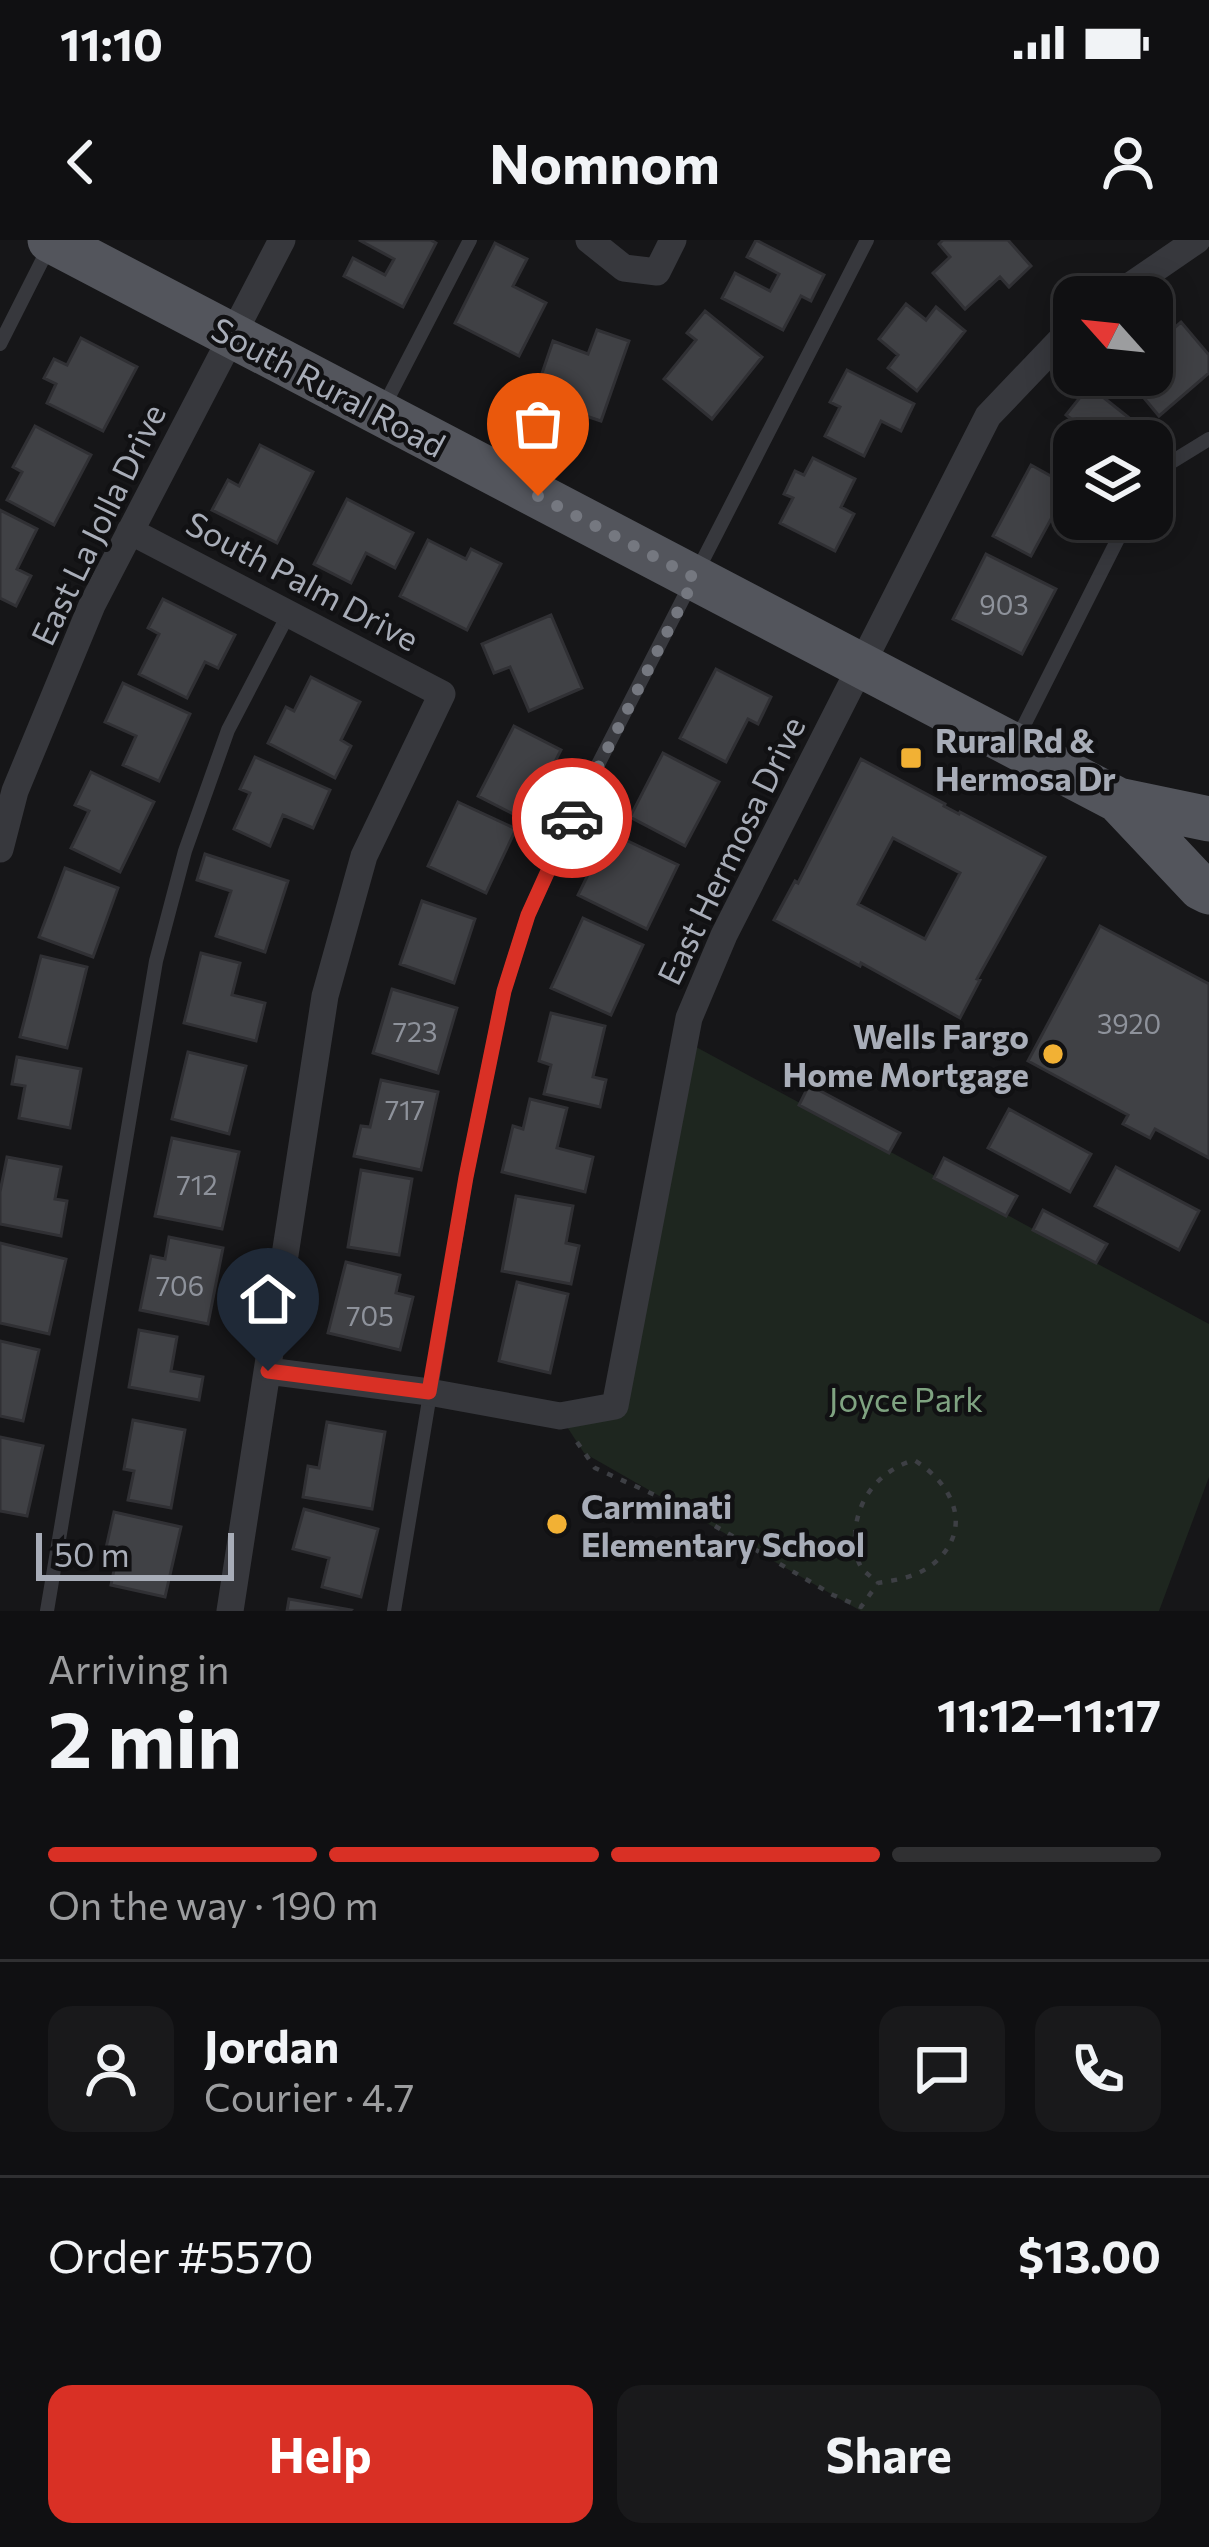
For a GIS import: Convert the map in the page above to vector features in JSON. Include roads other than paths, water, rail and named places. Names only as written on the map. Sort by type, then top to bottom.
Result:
[{"type":"main road","name":"South Rural Road","points":[[62,243],[1118,800],[1209,819]]},
{"type":"main road","name":"South Rural Road","points":[[1118,800],[1209,892]]},
{"type":"street","name":"East La Jolla Drive","points":[[0,849],[14,791],[92,605],[282,240]]},
{"type":"street","points":[[589,240],[624,268],[656,272],[674,240]]},
{"type":"street","points":[[1145,276],[1197,240]]},
{"type":"street","name":"East Hermosa Drive","points":[[268,1371],[429,1392],[560,1416],[615,1406],[689,1018],[724,935],[988,416],[1053,348]]},
{"type":"street","name":"South Palm Drive","points":[[130,531],[442,694],[364,856],[326,996],[268,1371]]},
{"type":"street","points":[[230,1611],[268,1371]]},
{"type":"lane","points":[[380,413],[470,240]]},
{"type":"lane","points":[[394,1611],[466,1177],[504,991],[528,915],[586,788],[867,240]]},
{"type":"lane","points":[[0,344],[62,243]]},
{"type":"lane","points":[[1173,460],[1209,439]]},
{"type":"lane","points":[[1012,746],[1118,540]]},
{"type":"lane","points":[[47,1611],[156,961],[185,851],[228,730],[289,613]]},
{"type":"place","name":"Rural Rd & Hermosa Dr","points":[[911,758]]},
{"type":"place","name":"Wells Fargo Home Mortgage","points":[[1053,1054]]},
{"type":"place","name":"Carminati Elementary School","points":[[557,1524]]},
{"type":"park label","name":"Joyce Park","points":[[906,1398]]}]
